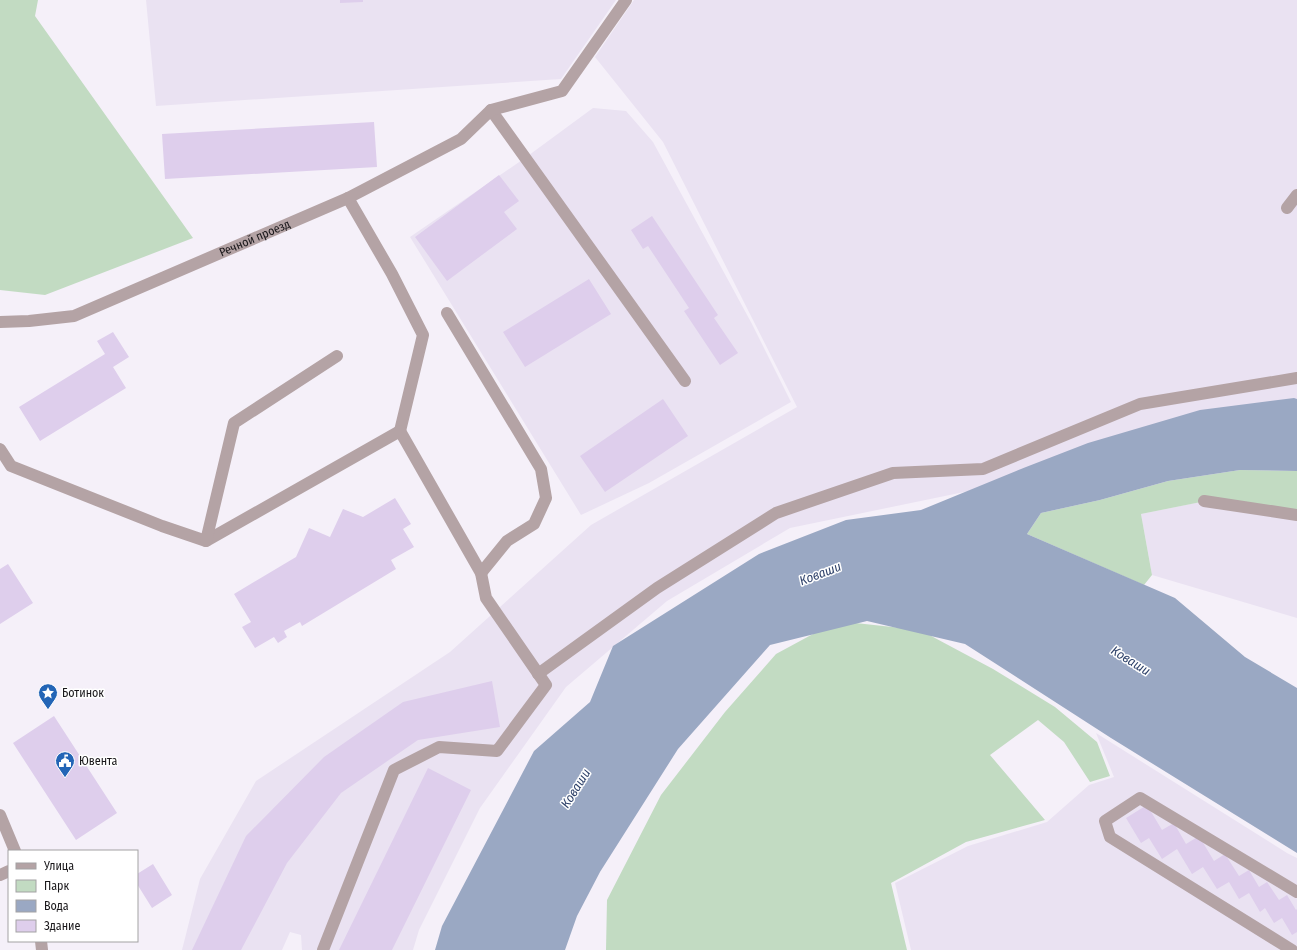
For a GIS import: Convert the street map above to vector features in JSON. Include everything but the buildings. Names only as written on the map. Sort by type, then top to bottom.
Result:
[{"type":"street","points":[[626,0],[562,91],[491,110],[685,381]]},
{"type":"street","name":"Речной проезд","points":[[0,322],[29,321],[74,316],[348,198],[461,139],[491,110]]},
{"type":"street","points":[[1286,208],[1297,196]]},
{"type":"street","points":[[323,950],[394,770],[438,747],[497,751],[546,685],[486,598],[481,573],[400,431],[423,335],[392,274],[348,198]]},
{"type":"street","points":[[447,313],[541,469],[546,498],[534,524],[507,541],[481,573]]},
{"type":"street","points":[[206,541],[234,423],[337,356]]},
{"type":"street","points":[[538,674],[656,588],[776,513],[893,473],[984,468],[1140,404],[1297,378]]},
{"type":"street","points":[[0,448],[11,466],[162,526],[206,541],[400,431]]},
{"type":"street","points":[[1204,501],[1297,515]]},
{"type":"street","points":[[1292,950],[1110,837],[1105,821],[1140,798],[1297,892]]},
{"type":"street","points":[[0,815],[15,850]]},
{"type":"shaded area","points":[[146,0],[616,0],[561,79],[156,106]]},
{"type":"shaded area","points":[[634,0],[1297,0],[1297,437],[969,491],[790,528],[667,601],[566,687],[480,808],[419,930],[413,950],[302,950],[301,935],[290,932],[282,950],[182,950],[200,879],[256,781],[450,652],[591,525],[797,407],[663,142],[595,57]]},
{"type":"shaded area","points":[[593,108],[626,111],[653,142],[752,324],[791,402],[649,483],[581,515],[410,237],[525,158]]},
{"type":"shaded area","points":[[1235,495],[1297,498],[1297,618],[1152,575],[1141,514]]},
{"type":"shaded area","points":[[1096,733],[1297,858],[1297,950],[911,950],[895,883],[968,846],[1047,822],[1089,785],[1114,777]]},
{"type":"green space","points":[[0,0],[38,0],[35,16],[193,238],[45,295],[0,290]]},
{"type":"green space","points":[[1240,470],[1297,471],[1297,511],[1201,502],[1141,514],[1152,575],[1144,585],[1027,534],[1041,513],[1100,500],[1168,481]]},
{"type":"green space","points":[[837,621],[920,630],[993,669],[1055,707],[1097,742],[1110,776],[1090,782],[1064,742],[1038,720],[990,755],[1045,820],[966,842],[891,883],[907,950],[606,950],[607,900],[661,795],[725,712],[776,654]]},
{"type":"water","name":"Коваши","points":[[1294,398],[1297,399],[1297,471],[1240,470],[1168,481],[1100,500],[1041,513],[1027,534],[1175,598],[1245,657],[1297,688],[1297,853],[1111,738],[965,644],[867,621],[770,645],[678,749],[600,872],[577,916],[565,950],[435,950],[442,926],[534,751],[590,702],[613,646],[759,554],[846,520],[921,510],[1088,443],[1200,410]]},
{"type":"place","name":"Ботинок","points":[[48,710]]},
{"type":"place","name":"Ювента","points":[[65,778]]}]
